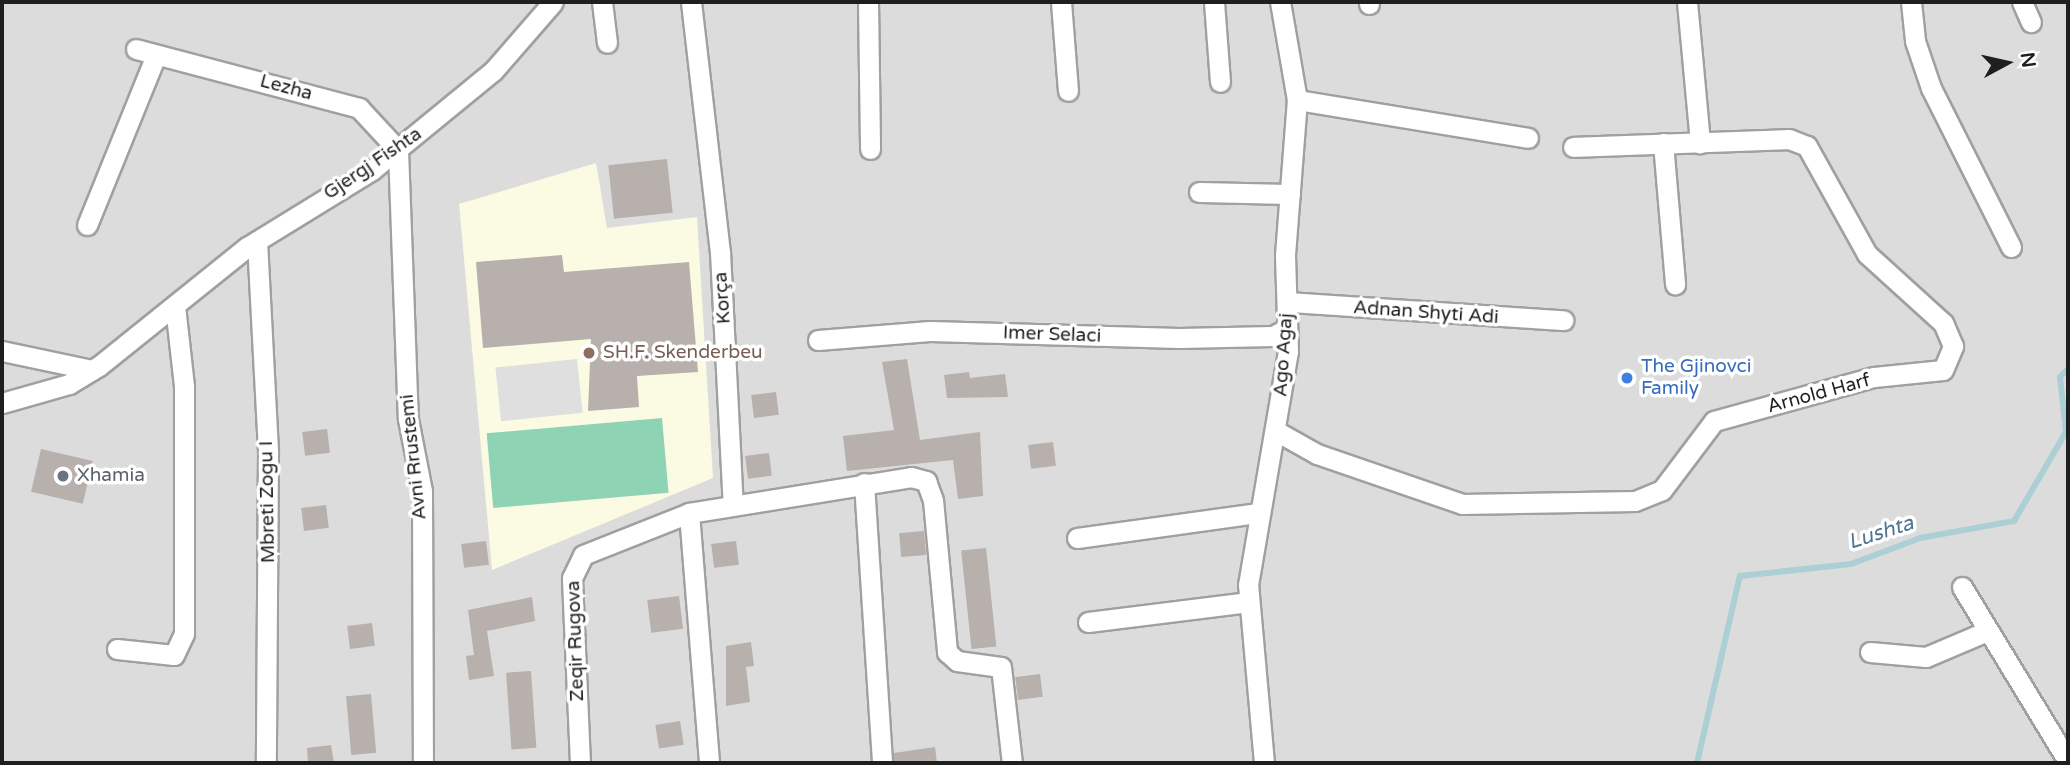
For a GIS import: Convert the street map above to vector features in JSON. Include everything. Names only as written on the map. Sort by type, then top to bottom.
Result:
[{"type":"street","name":"Gjergj Fishta","points":[[2,403],[92,370],[257,240],[398,150],[493,71],[552,2]]},
{"type":"street","points":[[602,2],[607,43]]},
{"type":"street","name":"Korça","points":[[691,2],[720,252],[733,505]]},
{"type":"street","points":[[868,2],[870,149]]},
{"type":"street","points":[[1061,2],[1068,91]]},
{"type":"street","points":[[1214,2],[1220,82]]},
{"type":"street","name":"Ago Agaj","points":[[1264,763],[1249,602],[1258,513],[1276,431],[1288,351],[1284,330],[1289,302],[1290,194],[1297,100],[1280,2]]},
{"type":"street","points":[[1687,2],[1700,143]]},
{"type":"street","points":[[1911,2],[1914,41],[1931,88],[2011,247]]},
{"type":"street","points":[[2022,2],[2031,22]]},
{"type":"street","name":"Lezha","points":[[136,49],[359,108],[398,150]]},
{"type":"street","points":[[87,225],[156,55]]},
{"type":"street","points":[[1297,100],[1528,138]]},
{"type":"street","name":"Arnold Harf","points":[[1276,431],[1317,454],[1462,504],[1635,501],[1662,490],[1714,421],[1874,377],[1943,370],[1953,346],[1943,323],[1867,254],[1807,146],[1789,139],[1573,147]]},
{"type":"street","points":[[1663,143],[1675,284]]},
{"type":"street","name":"Avni Rrustemi","points":[[398,150],[408,419],[422,491],[423,763]]},
{"type":"street","points":[[1199,192],[1290,194]]},
{"type":"street","name":"Mbreti Zogu I","points":[[257,240],[268,454],[265,763]]},
{"type":"street","name":"Adnan Shyti Adi","points":[[1289,302],[1563,320]]},
{"type":"street","points":[[117,649],[174,655],[184,634],[184,386],[175,306]]},
{"type":"street","name":"Imer Selaci","points":[[818,340],[930,331],[1178,338],[1273,336],[1284,330]]},
{"type":"street","points":[[2,351],[92,370]]},
{"type":"street","points":[[733,505],[864,483],[920,477],[930,489],[947,652],[957,661],[1001,667],[1012,763]]},
{"type":"street","points":[[864,483],[882,763]]},
{"type":"street","name":"Zeqir Rugova","points":[[579,763],[576,563],[598,547],[689,513],[733,505]]},
{"type":"street","points":[[689,513],[709,763]]},
{"type":"street","points":[[1077,538],[1258,513]]},
{"type":"street","points":[[1962,587],[1985,632],[2068,761]]},
{"type":"street","points":[[1088,622],[1249,602]]},
{"type":"street","points":[[1870,652],[1926,657],[1985,632]]},
{"type":"shaded area","points":[[2,2],[2068,2],[2068,763],[2,763]]},
{"type":"shaded area","name":"SH.F. Skenderbeu","points":[[596,163],[607,228],[697,217],[713,478],[492,570],[459,204]]},
{"type":"shaded area","points":[[577,359],[583,413],[501,421],[495,368]]},
{"type":"green space","points":[[662,418],[669,493],[493,508],[487,433]]},
{"type":"building","points":[[667,159],[673,213],[614,219],[608,165]]},
{"type":"building","name":"SH.F. Skenderbeu","points":[[562,255],[564,272],[689,262],[698,372],[637,376],[639,407],[588,411],[591,339],[483,348],[476,262]]},
{"type":"building","points":[[907,359],[920,440],[980,432],[983,496],[958,499],[953,460],[847,471],[843,436],[894,430],[882,362]]},
{"type":"building","points":[[969,372],[970,378],[1005,374],[1008,397],[947,398],[944,375]]},
{"type":"building","points":[[776,392],[779,415],[754,418],[751,395]]},
{"type":"building","points":[[327,429],[330,453],[305,456],[302,432]]},
{"type":"building","points":[[1053,442],[1056,466],[1031,469],[1028,445]]},
{"type":"building","name":"Xhamia","points":[[41,449],[93,461],[83,504],[31,492]]},
{"type":"building","points":[[769,453],[772,476],[748,479],[745,456]]},
{"type":"building","points":[[326,505],[329,528],[304,531],[301,508]]},
{"type":"building","points":[[924,531],[926,555],[901,557],[899,533]]},
{"type":"building","points":[[486,541],[489,565],[464,568],[461,544]]},
{"type":"building","points":[[736,541],[739,565],[714,568],[711,544]]},
{"type":"building","points":[[986,548],[996,646],[971,649],[961,551]]},
{"type":"building","points":[[679,596],[683,629],[651,633],[647,600]]},
{"type":"building","points":[[532,597],[535,621],[487,631],[494,676],[469,680],[466,656],[474,655],[468,610]]},
{"type":"building","points":[[372,623],[375,646],[350,649],[347,626]]},
{"type":"building","points":[[751,642],[754,666],[746,667],[750,702],[726,706],[726,646]]},
{"type":"building","points":[[531,671],[536,748],[511,750],[506,673]]},
{"type":"building","points":[[1040,674],[1043,697],[1018,700],[1015,677]]},
{"type":"building","points":[[371,694],[376,753],[351,755],[346,696]]},
{"type":"building","points":[[680,721],[684,745],[659,749],[655,725]]},
{"type":"building","points":[[331,745],[334,763],[308,763],[307,748]]},
{"type":"building","points":[[935,747],[937,763],[894,763],[894,753]]},
{"type":"waterway","name":"Lushta","points":[[1697,763],[1740,576],[1851,564],[1920,538],[2014,521],[2066,432],[2060,377],[2068,369]]},
{"type":"place","name":"SH.F. Skenderbeu","points":[[589,353]]},
{"type":"place","name":"The Gjinovci Family","points":[[1627,378]]},
{"type":"place","name":"Xhamia","points":[[63,476]]}]
